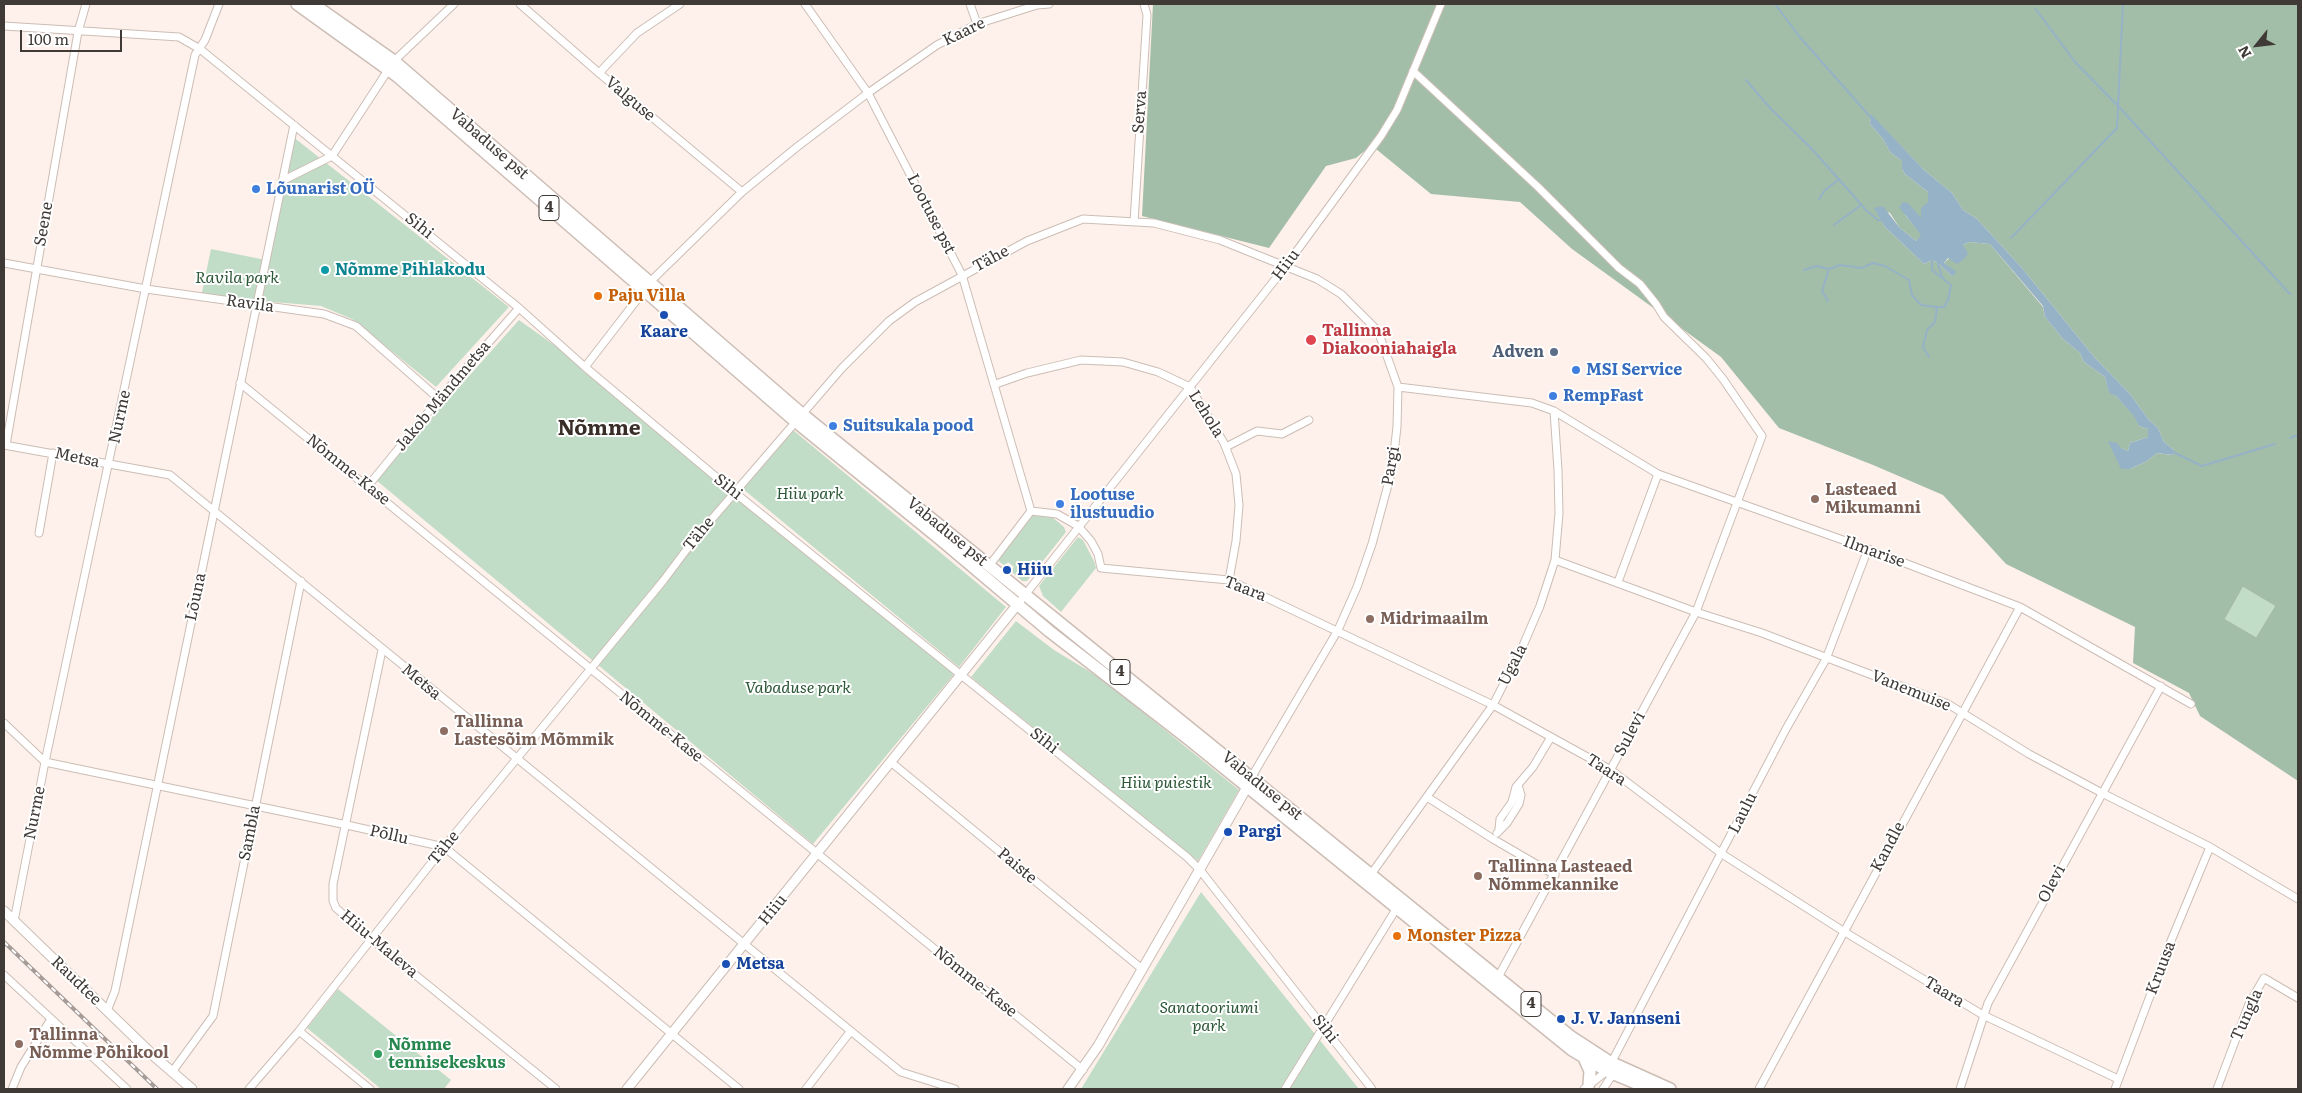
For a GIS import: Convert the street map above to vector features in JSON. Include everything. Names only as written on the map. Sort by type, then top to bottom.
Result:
[{"type":"highway","name":"Vabaduse pst","points":[[297,4],[391,65]]},
{"type":"highway","name":"Vabaduse pst","points":[[313,4],[391,65],[1017,605],[1250,783],[1369,878],[1495,981],[1585,1060],[1670,1089]]},
{"type":"highway","name":"Vabaduse pst","points":[[798,418],[1024,594],[1250,783]]},
{"type":"highway","name":"Vabaduse pst","points":[[1495,981],[1581,1044],[1610,1069],[1650,1089]]},
{"type":"highway","points":[[1585,1060],[1590,1072],[1586,1088]]},
{"type":"street","name":"Seene","points":[[5,445],[78,32],[86,4]]},
{"type":"street","name":"Nurme","points":[[14,921],[45,762],[110,465],[195,55],[200,48],[219,4]]},
{"type":"street","points":[[282,182],[332,156],[391,65],[454,4]]},
{"type":"street","name":"Valguse","points":[[520,4],[599,73],[742,192]]},
{"type":"street","points":[[599,73],[637,33],[680,4]]},
{"type":"street","name":"Lootuse pst","points":[[805,4],[868,93],[962,275],[996,384],[1031,511]]},
{"type":"street","points":[[970,4],[977,24]]},
{"type":"street","name":"Kaare","points":[[585,367],[648,288],[742,192],[868,93],[938,45],[977,24],[1037,5],[1049,4]]},
{"type":"street","name":"Serva","points":[[1134,222],[1147,15],[1144,4]]},
{"type":"street","name":"Hiiu","points":[[627,1089],[892,763],[1285,267],[1393,117],[1441,4]]},
{"type":"street","name":"Sihi","points":[[4,26],[179,37],[200,48],[519,308],[585,367],[734,492],[1187,857],[1200,870],[1372,1089]]},
{"type":"street","name":"Sulevi","points":[[1413,70],[1538,187],[1619,268],[1640,284],[1664,317],[1706,358],[1723,379],[1762,436],[1696,612],[1555,875],[1495,981]]},
{"type":"street","name":"Lõuna","points":[[107,1010],[115,991],[294,125]]},
{"type":"street","name":"Tähe","points":[[249,1089],[299,1031],[444,848],[734,492],[842,368],[890,321],[914,302],[1027,240],[1083,219],[1154,224],[1220,240],[1285,267]]},
{"type":"street","name":"Ravila","points":[[4,263],[146,289],[324,314],[356,326],[439,399]]},
{"type":"street","name":"Pargi","points":[[1068,1089],[1083,1070],[1338,630],[1357,587],[1385,500],[1392,470],[1398,387],[1378,330],[1341,294],[1317,279],[1285,267]]},
{"type":"street","name":"Jakob Mändmetsa","points":[[368,486],[439,399],[519,308]]},
{"type":"street","name":"Lehola","points":[[996,384],[1027,373],[1081,360],[1123,362],[1158,372],[1190,387],[1226,447],[1236,474],[1239,505],[1236,541],[1229,580]]},
{"type":"street","name":"Nõmme-Kase","points":[[240,383],[1083,1070]]},
{"type":"street","name":"Ilmarise","points":[[1398,387],[1532,403],[1554,411],[1658,474],[1868,549],[2020,607],[2191,704]]},
{"type":"street","name":"Ugala","points":[[1369,878],[1493,704],[1522,648],[1540,606],[1555,560],[1558,470],[1554,411]]},
{"type":"street","points":[[1226,447],[1257,431],[1282,434],[1309,420]]},
{"type":"street","name":"Metsa","points":[[5,445],[170,475],[744,946],[901,1072],[954,1089]]},
{"type":"street","points":[[39,533],[53,453]]},
{"type":"street","points":[[1618,582],[1658,474]]},
{"type":"street","points":[[989,566],[1031,511],[1057,514],[1078,526]]},
{"type":"street","name":"Taara","points":[[1078,526],[1091,541],[1098,554],[1101,568],[1229,580],[1493,704],[1611,770],[1722,854],[1843,931],[1983,1015],[2118,1079]]},
{"type":"street","name":"Laulu","points":[[1604,1089],[1610,1069],[1786,729],[1826,659],[1868,549]]},
{"type":"street","name":"Vanemuise","points":[[1555,560],[1696,612],[1762,633],[1948,704],[2029,754],[2210,847],[2298,899]]},
{"type":"street","name":"Sambla","points":[[172,1072],[213,1016],[301,582]]},
{"type":"street","name":"Kandle","points":[[1759,1089],[2020,607]]},
{"type":"street","name":"Hiiu-Maleva","points":[[382,650],[347,825],[333,884],[336,908],[371,939],[556,1089]]},
{"type":"street","name":"Olevi","points":[[1960,1089],[1983,1015],[2161,686]]},
{"type":"street","points":[[4,723],[45,762]]},
{"type":"street","points":[[1493,839],[1499,829],[1507,823],[1519,804],[1521,796],[1518,785],[1541,755],[1551,737]]},
{"type":"street","name":"Põllu","points":[[45,762],[157,784],[444,848],[739,1089]]},
{"type":"street","name":"Paiste","points":[[892,763],[1142,969]]},
{"type":"street","points":[[1428,797],[1493,839],[1555,875]]},
{"type":"street","name":"Kruusa","points":[[2115,1089],[2168,948],[2210,847]]},
{"type":"street","points":[[1285,1089],[1401,904]]},
{"type":"street","name":"Raudtee","points":[[4,912],[192,1089]]},
{"type":"street","points":[[4,975],[127,1089]]},
{"type":"street","name":"Tungla","points":[[2217,1089],[2249,1004],[2264,978],[2298,998]]},
{"type":"street","points":[[12,1089],[21,1067],[52,1019]]},
{"type":"street","points":[[299,1031],[370,1089]]},
{"type":"street","points":[[806,1089],[850,1032]]},
{"type":"street","points":[[1586,1088],[1610,1069]]},
{"type":"green space","points":[[1153,4],[2298,4],[2298,781],[2200,716],[2189,693],[2133,663],[2135,627],[2006,564],[1943,495],[1779,428],[1721,357],[1572,249],[1520,202],[1431,194],[1376,149],[1368,148],[1356,158],[1326,166],[1269,248],[1142,216]],"holes":[[[1871,115],[1924,170],[1952,193],[1963,210],[1977,219],[2022,268],[2095,358],[2130,394],[2149,420],[2158,428],[2164,442],[2174,450],[2173,455],[2157,453],[2147,461],[2130,469],[2121,448],[2128,451],[2130,443],[2148,437],[2148,429],[2139,426],[2135,416],[2116,396],[2109,392],[2105,377],[2084,362],[2080,353],[2063,339],[2045,317],[2043,307],[1990,244],[1969,242],[1963,245],[1944,263],[1952,276],[1932,260],[1924,264],[1885,227],[1875,208],[1890,213],[1899,227],[1916,241],[1922,235],[1905,215],[1921,219],[1928,202],[1928,192],[1905,174],[1902,169],[1902,161],[1890,152],[1883,139],[1870,124]],[[2243,587],[2275,606],[2256,637],[2225,619]]]},
{"type":"green space","points":[[292,136],[509,307],[436,387],[352,319],[321,306],[261,301]]},
{"type":"green space","name":"Ravila park","points":[[211,249],[266,260],[257,305],[201,297]]},
{"type":"green space","name":"Vabaduse park","points":[[519,320],[585,367],[954,674],[813,844],[376,480]]},
{"type":"green space","name":"Hiiu park","points":[[793,430],[1006,607],[959,667],[743,489]]},
{"type":"green space","points":[[1033,515],[1051,516],[1064,527],[1066,532],[1027,581],[1022,581],[1011,571],[1014,567],[1008,562],[1005,566],[997,560]]},
{"type":"green space","points":[[1078,537],[1083,540],[1096,568],[1061,612],[1043,596],[1039,586]]},
{"type":"green space","points":[[2243,587],[2275,606],[2256,637],[2225,619]]},
{"type":"green space","name":"Hiiu puiestik","points":[[1016,621],[1054,650],[1102,679],[1239,790],[1198,861],[971,677]]},
{"type":"green space","name":"Sanatooriumi park","points":[[1201,892],[1359,1089],[1081,1089]]},
{"type":"green space","name":"Nõmme tennisekeskus","points":[[338,989],[451,1080],[444,1089],[381,1089],[307,1028]]},
{"type":"water","points":[[1871,114],[1924,170],[1952,193],[1963,210],[1977,219],[2022,268],[2095,358],[2130,394],[2149,420],[2158,428],[2164,442],[2174,450],[2173,455],[2157,453],[2147,461],[2130,469],[2121,469],[2108,441],[2117,443],[2121,448],[2128,451],[2130,443],[2148,437],[2148,429],[2139,426],[2134,416],[2116,396],[2109,393],[2105,377],[2084,362],[2080,353],[2063,339],[2045,317],[2043,306],[1990,244],[1969,242],[1963,245],[1968,254],[1964,259],[1957,264],[1948,258],[1944,263],[1957,272],[1952,276],[1932,260],[1924,264],[1885,227],[1874,208],[1883,206],[1899,227],[1916,241],[1921,235],[1899,207],[1903,202],[1908,203],[1921,218],[1921,208],[1928,202],[1928,192],[1905,174],[1902,169],[1902,161],[1890,152],[1883,139],[1870,124]]},
{"type":"waterway","points":[[1775,4],[1799,36],[1872,119]]},
{"type":"waterway","points":[[2011,238],[2117,128],[2123,4]]},
{"type":"waterway","points":[[2035,8],[2075,62],[2119,107],[2290,294]]},
{"type":"waterway","points":[[1746,80],[1771,109],[1810,147],[1866,210],[1878,220],[1882,220]]},
{"type":"waterway","points":[[1819,199],[1825,190],[1838,180]]},
{"type":"waterway","points":[[1834,225],[1861,205]]},
{"type":"waterway","points":[[1929,357],[1923,347],[1927,330],[1935,322],[1937,307],[1944,307],[1948,300],[1951,285],[1932,270],[1932,260]]},
{"type":"waterway","points":[[1937,260],[1942,277]]},
{"type":"waterway","points":[[1804,270],[1817,266],[1829,269],[1840,265],[1862,268],[1873,263],[1885,266],[1909,280],[1912,295],[1921,305],[1936,307]]},
{"type":"waterway","points":[[1828,301],[1822,291],[1829,269]]},
{"type":"waterway","points":[[2290,438],[2298,435]]},
{"type":"waterway","points":[[2171,451],[2202,466],[2275,444]]},
{"type":"railway","points":[[4,942],[157,1089]]},
{"type":"place","name":"Lõunarist OÜ","points":[[256,189]]},
{"type":"place","name":"Nõmme Pihlakodu","points":[[325,270]]},
{"type":"place","name":"Paju Villa","points":[[598,296]]},
{"type":"place","name":"Kaare","points":[[664,315]]},
{"type":"place","name":"Tallinna Diakooniahaigla","points":[[1311,340]]},
{"type":"place","name":"Adven","points":[[1554,352]]},
{"type":"place","name":"MSI Service","points":[[1576,370]]},
{"type":"place","name":"RempFast","points":[[1553,396]]},
{"type":"place","name":"Suitsukala pood","points":[[833,426]]},
{"type":"place","name":"Lasteaed Mikumanni","points":[[1815,499]]},
{"type":"place","name":"Lootuse ilustuudio","points":[[1060,504]]},
{"type":"place","name":"Hiiu","points":[[1007,570]]},
{"type":"place","name":"Midrimaailm","points":[[1370,619]]},
{"type":"place","name":"Tallinna Lastesõim Mõmmik","points":[[444,731]]},
{"type":"place","name":"Pargi","points":[[1228,832]]},
{"type":"place","name":"Tallinna Lasteaed Nõmmekannike","points":[[1478,876]]},
{"type":"place","name":"Monster Pizza","points":[[1397,936]]},
{"type":"place","name":"Metsa","points":[[726,964]]},
{"type":"place","name":"J. V. Jannseni","points":[[1561,1019]]},
{"type":"place","name":"Tallinna Nõmme Põhikool","points":[[19,1044]]},
{"type":"place","name":"Nõmme tennisekeskus","points":[[378,1054]]},
{"type":"district","name":"Nõmme","points":[[599,429]]}]
